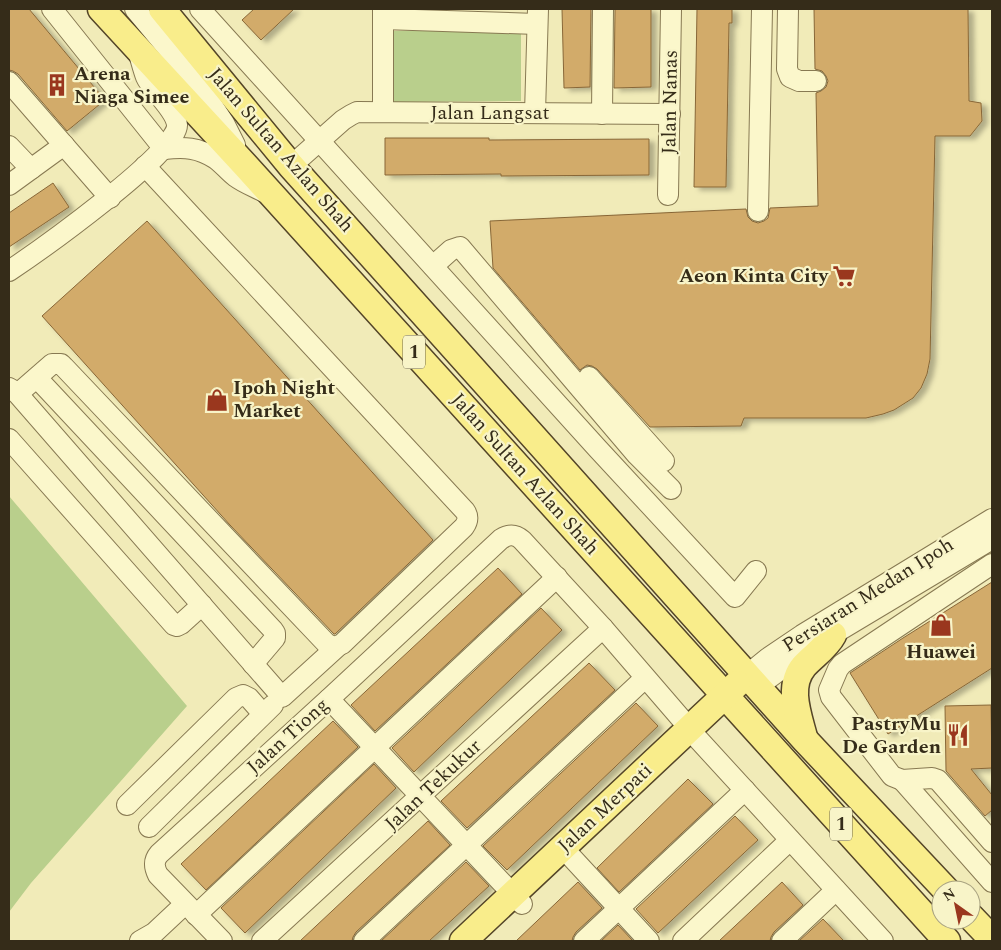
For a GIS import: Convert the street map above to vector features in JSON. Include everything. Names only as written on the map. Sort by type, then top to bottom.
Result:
[{"type":"main road","name":"Jalan Sultan Azlan Shah","points":[[101,9],[245,165],[947,941]]},
{"type":"main road","name":"Jalan Sultan Azlan Shah","points":[[162,9],[291,166],[805,740],[937,880]]},
{"type":"main road","points":[[805,740],[795,701],[795,687],[803,667],[828,643],[833,635]]},
{"type":"main road","name":"Jalan Merpati","points":[[463,941],[517,899],[752,681]]},
{"type":"main road","name":"Jalan Merpati","points":[[481,941],[517,899]]},
{"type":"main road","points":[[981,927],[992,939]]},
{"type":"street","points":[[52,9],[164,149]]},
{"type":"street","points":[[135,9],[200,87],[224,123],[245,165]]},
{"type":"street","points":[[200,9],[735,597],[756,571]]},
{"type":"street","points":[[602,114],[603,9]]},
{"type":"street","name":"Jalan Nanas","points":[[668,195],[671,9]]},
{"type":"street","points":[[758,211],[762,9]]},
{"type":"street","points":[[788,9],[787,69],[790,77],[800,81],[816,81]]},
{"type":"street","points":[[383,112],[383,14],[537,16],[535,113]]},
{"type":"street","points":[[9,271],[110,198],[164,149],[175,135],[178,126],[176,117],[146,78],[138,50]]},
{"type":"street","points":[[9,82],[110,198]]},
{"type":"street","name":"Jalan Langsat","points":[[291,166],[343,120],[351,115],[363,112],[670,114]]},
{"type":"street","points":[[9,185],[64,145]]},
{"type":"street","points":[[9,146],[31,169]]},
{"type":"street","points":[[164,149],[184,148],[201,151],[216,160],[238,178],[272,196]]},
{"type":"street","points":[[145,166],[467,515],[468,519],[464,527],[263,714],[149,827]]},
{"type":"street","points":[[433,266],[451,250],[460,247],[637,455],[671,489]]},
{"type":"street","points":[[12,390],[21,391],[52,364],[60,364],[64,367],[326,643],[334,647],[338,646]]},
{"type":"street","points":[[589,376],[664,461]]},
{"type":"street","points":[[37,378],[273,630],[275,638],[254,664]]},
{"type":"street","points":[[12,390],[282,698]]},
{"type":"street","points":[[9,439],[174,625],[181,624],[202,605]]},
{"type":"street","name":"Persiaran Medan Ipoh","points":[[752,681],[768,658],[802,635],[992,519]]},
{"type":"street","name":"Jalan Tiong","points":[[222,941],[158,875],[154,864],[159,854],[501,539],[506,536],[518,536],[557,578]]},
{"type":"street","name":"Persiaran Medan Ipoh","points":[[752,681],[833,635],[992,539]]},
{"type":"street","points":[[992,564],[842,664],[829,690],[831,697],[892,776],[902,780],[932,778],[938,780],[992,842]]},
{"type":"street","points":[[140,941],[191,910],[375,748],[557,578],[603,628],[694,734],[880,940]]},
{"type":"street","name":"Jalan Tekukur","points":[[262,941],[603,628]]},
{"type":"street","points":[[364,941],[645,678]]},
{"type":"street","points":[[127,804],[236,698],[243,695],[249,698],[263,714]]},
{"type":"street","points":[[329,699],[517,899]]},
{"type":"street","points":[[902,780],[992,882]]},
{"type":"street","points":[[584,941],[745,790]]},
{"type":"street","points":[[683,941],[790,840]]},
{"type":"street","points":[[567,853],[649,941]]},
{"type":"street","points":[[782,941],[836,890]]},
{"type":"green space","points":[[521,30],[521,101],[392,102],[392,31]]},
{"type":"green space","points":[[9,496],[187,706],[31,883],[9,912]]},
{"type":"building","name":"Arena Niaga Simee","points":[[9,9],[29,9],[105,100],[67,131],[18,74],[9,70]]},
{"type":"building","points":[[254,9],[294,9],[261,40],[242,20]]},
{"type":"building","points":[[562,9],[591,9],[590,87],[564,88]]},
{"type":"building","points":[[615,9],[651,9],[651,87],[614,88]]},
{"type":"building","points":[[697,9],[732,9],[732,23],[729,23],[726,187],[694,187]]},
{"type":"building","points":[[814,9],[968,9],[969,101],[981,103],[982,121],[970,136],[935,136],[930,359],[927,374],[921,388],[913,398],[894,410],[866,418],[744,418],[741,426],[650,427],[597,369],[587,365],[580,370],[493,268],[490,221],[746,209],[748,217],[758,223],[768,218],[770,208],[818,206],[816,93],[826,87],[828,81],[822,71],[815,69]]},
{"type":"building","points":[[385,138],[489,138],[489,140],[649,139],[649,175],[385,175]]},
{"type":"building","points":[[53,183],[69,207],[9,247],[9,213]]},
{"type":"building","points":[[147,221],[433,540],[335,634],[230,525],[42,316]]},
{"type":"building","points":[[498,568],[522,594],[375,731],[351,705]]},
{"type":"building","points":[[992,582],[992,668],[888,734],[850,673]]},
{"type":"building","points":[[541,608],[562,630],[414,772],[392,748]]},
{"type":"building","points":[[589,663],[615,690],[467,828],[441,801]]},
{"type":"building","points":[[636,703],[658,726],[507,870],[483,846]]},
{"type":"building","points":[[991,705],[992,768],[971,769],[992,795],[992,810],[985,816],[946,771],[945,706]]},
{"type":"building","points":[[333,721],[358,747],[206,890],[181,864]]},
{"type":"building","points":[[374,764],[396,788],[245,933],[221,908]]},
{"type":"building","points":[[688,779],[713,804],[619,892],[597,868]]},
{"type":"building","points":[[735,816],[758,840],[658,933],[636,909]]},
{"type":"building","points":[[428,821],[450,845],[356,932],[352,941],[300,941]]},
{"type":"building","points":[[466,862],[489,886],[429,941],[381,941]]},
{"type":"building","points":[[578,882],[602,908],[576,932],[572,941],[516,941]]},
{"type":"building","points":[[782,882],[803,905],[774,932],[770,941],[719,941]]},
{"type":"building","points":[[823,919],[844,941],[799,941]]},
{"type":"building","points":[[618,925],[633,941],[601,941]]},
{"type":"place","name":"Arena Niaga Simee","points":[[57,85]]},
{"type":"place","name":"Aeon Kinta City","points":[[844,276]]},
{"type":"place","name":"Ipoh Night Market","points":[[217,400]]},
{"type":"place","name":"Huawei","points":[[941,625]]},
{"type":"place","name":"PastryMu De Garden","points":[[958,735]]}]
